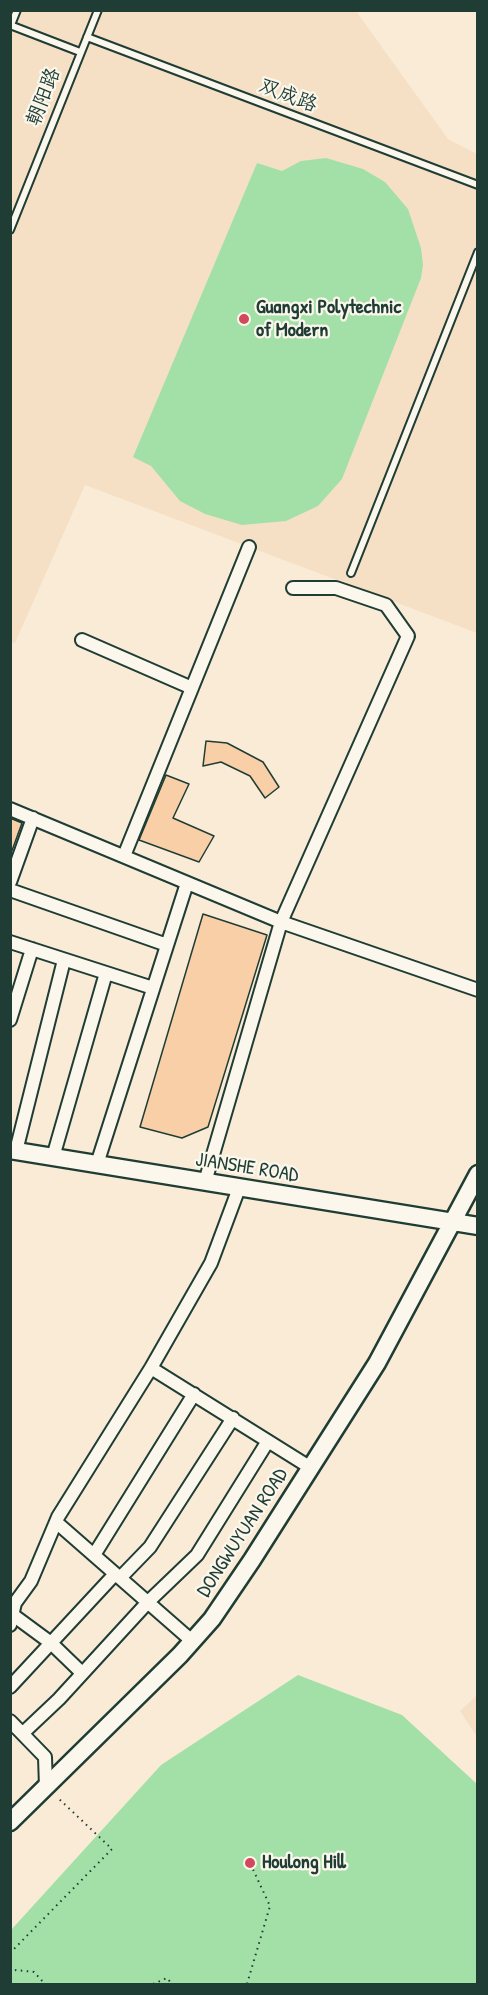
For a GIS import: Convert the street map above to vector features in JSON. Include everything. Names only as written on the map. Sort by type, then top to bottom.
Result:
[{"type":"street","points":[[124,856],[249,547]]},
{"type":"street","points":[[205,1182],[281,922],[408,636],[386,605],[336,588],[293,588]]},
{"type":"street","points":[[82,640],[192,688]]},
{"type":"street","points":[[10,809],[281,922],[477,990]]},
{"type":"street","points":[[10,882],[33,818]]},
{"type":"street","points":[[97,1164],[187,883]]},
{"type":"street","points":[[10,890],[167,945]]},
{"type":"street","points":[[10,942],[153,988]]},
{"type":"street","points":[[10,1020],[32,949]]},
{"type":"street","points":[[13,1151],[64,960]]},
{"type":"street","points":[[53,1157],[106,973]]},
{"type":"street","name":"JIANSHE ROAD","points":[[13,1151],[477,1226]]},
{"type":"street","name":"DONGWUYUAN ROAD","points":[[10,1822],[192,1641],[219,1609],[378,1363],[477,1174]]},
{"type":"street","points":[[82,1673],[51,1643],[12,1620],[15,1603],[31,1581],[56,1522],[151,1368],[211,1263],[239,1188]]},
{"type":"street","points":[[151,1368],[311,1468]]},
{"type":"street","points":[[94,1555],[194,1394]]},
{"type":"street","points":[[10,1687],[118,1576],[150,1547],[232,1418]]},
{"type":"street","points":[[23,1733],[148,1602],[197,1556],[268,1440]]},
{"type":"street","points":[[56,1522],[192,1641]]},
{"type":"street","points":[[10,1721],[45,1757],[46,1787]]},
{"type":"lane","points":[[17,10],[11,25],[80,52]]},
{"type":"lane","name":"朝阳路","points":[[10,230],[98,10]]},
{"type":"lane","name":"双成路","points":[[87,37],[477,185]]},
{"type":"lane","points":[[351,573],[477,252]]},
{"type":"path","points":[[10,1953],[112,1849],[46,1787]]},
{"type":"path","points":[[247,1984],[270,1906],[250,1863]]},
{"type":"path","points":[[10,1974],[16,1970],[34,1972],[45,1984]]},
{"type":"path","points":[[153,1984],[167,1978],[172,1984]]},
{"type":"shaded area","name":"Guangxi Polytechnic of Modern","points":[[11,11],[356,11],[448,139],[477,154],[477,633],[85,485],[15,643],[11,642]]},
{"type":"shaded area","points":[[477,1695],[477,1737],[460,1711]]},
{"type":"green space","points":[[326,158],[363,169],[385,182],[408,209],[421,248],[423,265],[421,278],[342,479],[318,506],[286,521],[242,525],[205,514],[180,501],[151,466],[133,457],[257,163],[282,171],[301,161]]},
{"type":"green space","points":[[298,1675],[402,1715],[477,1784],[477,1984],[11,1984],[11,1930],[161,1765]]},
{"type":"building","points":[[206,741],[227,743],[263,762],[279,787],[265,798],[250,776],[221,762],[203,766]]},
{"type":"building","points":[[166,775],[189,784],[173,818],[214,836],[199,862],[139,840]]},
{"type":"building","points":[[10,818],[22,823],[10,856]]},
{"type":"building","points":[[203,914],[267,935],[208,1127],[182,1138],[140,1127]]},
{"type":"place","name":"Guangxi Polytechnic of Modern","points":[[244,319]]},
{"type":"place","name":"Houlong Hill","points":[[250,1863]]}]
